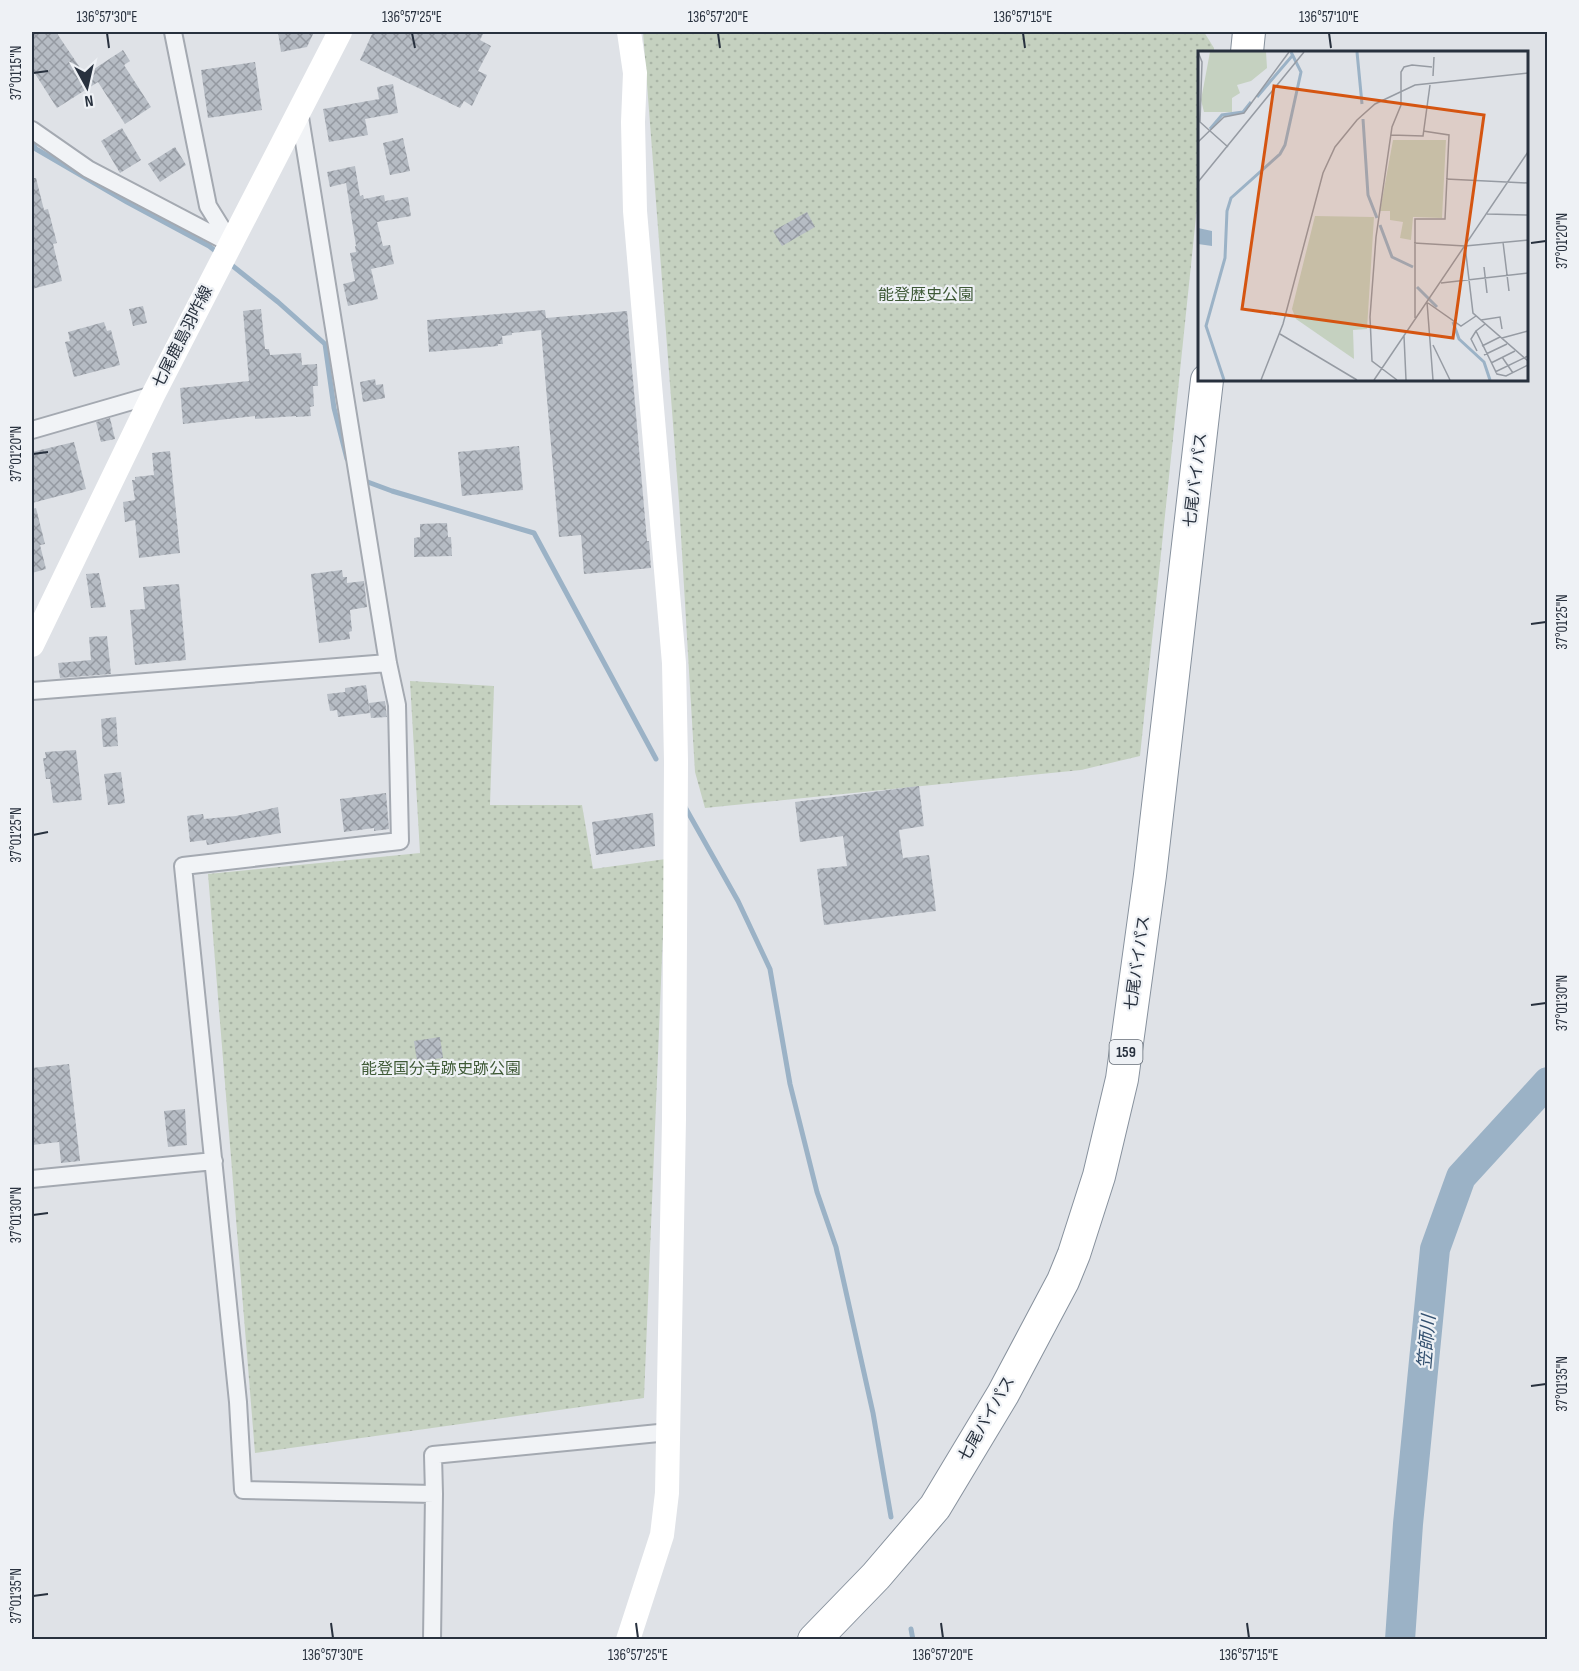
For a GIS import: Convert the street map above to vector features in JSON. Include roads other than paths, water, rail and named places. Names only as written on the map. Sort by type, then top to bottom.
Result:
[{"type":"highway","points":[[1246,51],[1249,32]]},
{"type":"highway","name":"七尾バイパス","points":[[814,1640],[876,1576],[935,1507],[1003,1394],[1063,1281],[1099,1176],[1122,1078],[1150,875],[1207,381]]},
{"type":"street","points":[[173,32],[208,206],[226,253]]},
{"type":"street","name":"七尾鹿島羽咋線","points":[[32,645],[153,395],[340,32]]},
{"type":"street","points":[[628,1640],[662,1535],[667,1493],[674,1119],[676,761],[674,663],[635,211],[633,122],[635,73],[629,32]]},
{"type":"street","points":[[299,111],[388,663],[397,705],[400,841],[183,866],[238,1402],[243,1490],[434,1494]]},
{"type":"street","points":[[32,130],[88,169],[226,253]]},
{"type":"street","points":[[32,430],[153,395]]},
{"type":"street","points":[[32,691],[388,663]]},
{"type":"street","points":[[32,1179],[214,1161]]},
{"type":"street","points":[[428,1635],[434,1494],[433,1455],[669,1432]]},
{"type":"waterway","points":[[32,142],[36,149],[218,253]]},
{"type":"waterway","points":[[229,263],[325,344],[334,408],[347,459]]},
{"type":"waterway","points":[[365,481],[534,533],[656,759]]},
{"type":"waterway","points":[[685,807],[738,901],[770,969],[790,1084],[817,1192],[836,1247],[873,1413],[891,1517]]},
{"type":"waterway","name":"笠師川","points":[[1400,1640],[1408,1524],[1435,1249],[1461,1177],[1548,1082]]},
{"type":"waterway","points":[[911,1629],[913,1640]]},
{"type":"park label","name":"能登歴史公園","points":[[926,295]]},
{"type":"park label","name":"能登国分寺跡史跡公園","points":[[441,1069]]}]
